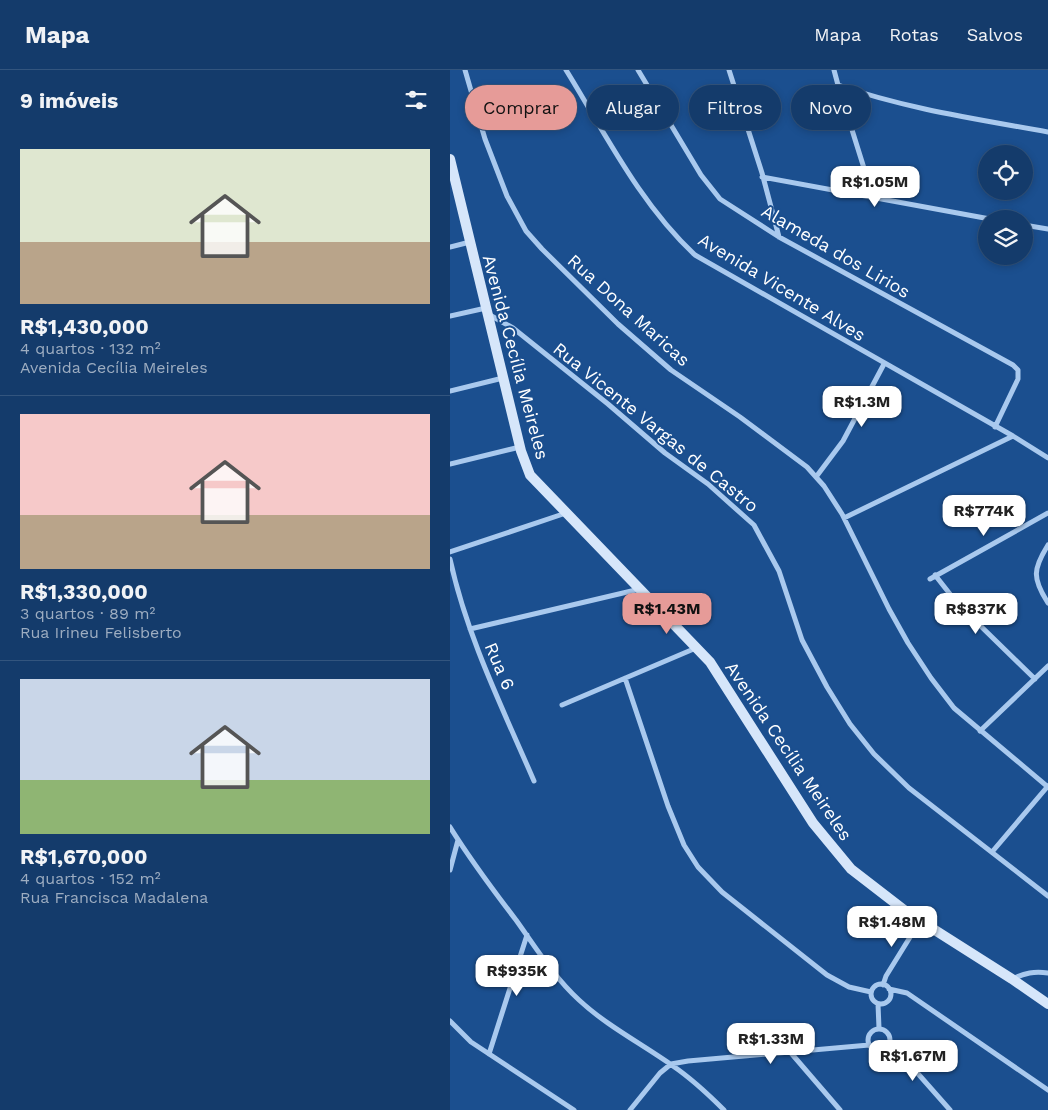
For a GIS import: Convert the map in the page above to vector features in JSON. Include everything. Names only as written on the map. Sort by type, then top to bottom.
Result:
[{"type":"street","name":"Rua Dona Maricas","points":[[466,70],[485,139],[506,196],[526,232],[618,324],[672,370],[807,466],[824,486],[844,518],[889,610],[931,678],[954,708],[1048,786]]},
{"type":"street","name":"Avenida Vicente Alves","points":[[566,70],[646,199],[682,242],[696,255],[1013,436],[1048,458]]},
{"type":"street","name":"Alameda dos Lirios","points":[[638,70],[701,175],[720,199],[779,237],[1013,365],[1018,370],[1018,379],[995,427]]},
{"type":"street","points":[[729,70],[779,237]]},
{"type":"street","points":[[834,70],[838,85]]},
{"type":"street","points":[[871,97],[918,108],[1048,132]]},
{"type":"street","points":[[852,130],[873,197]]},
{"type":"street","name":"Avenida Cecília Meireles","points":[[450,159],[452,175],[520,447],[530,475],[710,662],[813,823],[850,870],[921,921],[1048,1004]]},
{"type":"street","points":[[762,177],[978,217]]},
{"type":"street","points":[[1033,226],[1048,229]]},
{"type":"street","points":[[450,246],[470,242]]},
{"type":"street","points":[[450,316],[487,311]]},
{"type":"street","name":"Rua Vicente Vargas de Castro","points":[[487,311],[513,328],[608,404],[665,453],[708,484],[754,525],[779,571],[802,640],[827,687],[850,724],[874,754],[909,788],[1048,896]]},
{"type":"street","points":[[816,477],[843,441],[884,364]]},
{"type":"street","points":[[450,391],[503,378]]},
{"type":"street","points":[[844,518],[1013,436]]},
{"type":"street","points":[[450,464],[520,447]]},
{"type":"street","points":[[450,552],[567,512]]},
{"type":"street","points":[[1035,679],[933,577],[1048,513]]},
{"type":"street","points":[[1048,545],[1039,560],[1035,573],[1039,589],[1048,602]]},
{"type":"street","name":"Rua 6","points":[[450,559],[457,592],[470,629],[534,781]]},
{"type":"street","points":[[470,629],[640,589]]},
{"type":"street","points":[[562,706],[696,648]]},
{"type":"street","points":[[980,731],[1048,666]]},
{"type":"street","points":[[624,678],[668,806],[684,845],[698,867],[722,892],[827,975],[849,987],[871,992]]},
{"type":"street","points":[[992,852],[1048,786]]},
{"type":"street","points":[[450,827],[552,971],[580,1001],[630,1039],[671,1064],[701,1087],[724,1110]]},
{"type":"street","points":[[450,870],[458,840]]},
{"type":"street","points":[[883,985],[886,976],[921,921]]},
{"type":"street","points":[[489,1054],[526,935]]},
{"type":"street","points":[[1012,979],[1024,973],[1035,971],[1048,973]]},
{"type":"street","points":[[889,989],[890,996],[886,1003],[878,1004],[872,999],[871,992],[876,986],[883,985],[889,989],[907,993],[1048,1090]]},
{"type":"street","points":[[878,1004],[879,1028]]},
{"type":"street","points":[[450,1021],[471,1042],[574,1110]]},
{"type":"street","points":[[890,1042],[886,1048],[879,1051],[869,1045],[869,1034],[879,1028],[889,1034],[890,1042],[950,1110]]},
{"type":"street","points":[[630,1110],[660,1073],[671,1064],[869,1045]]},
{"type":"street","points":[[791,1053],[840,1110]]}]
